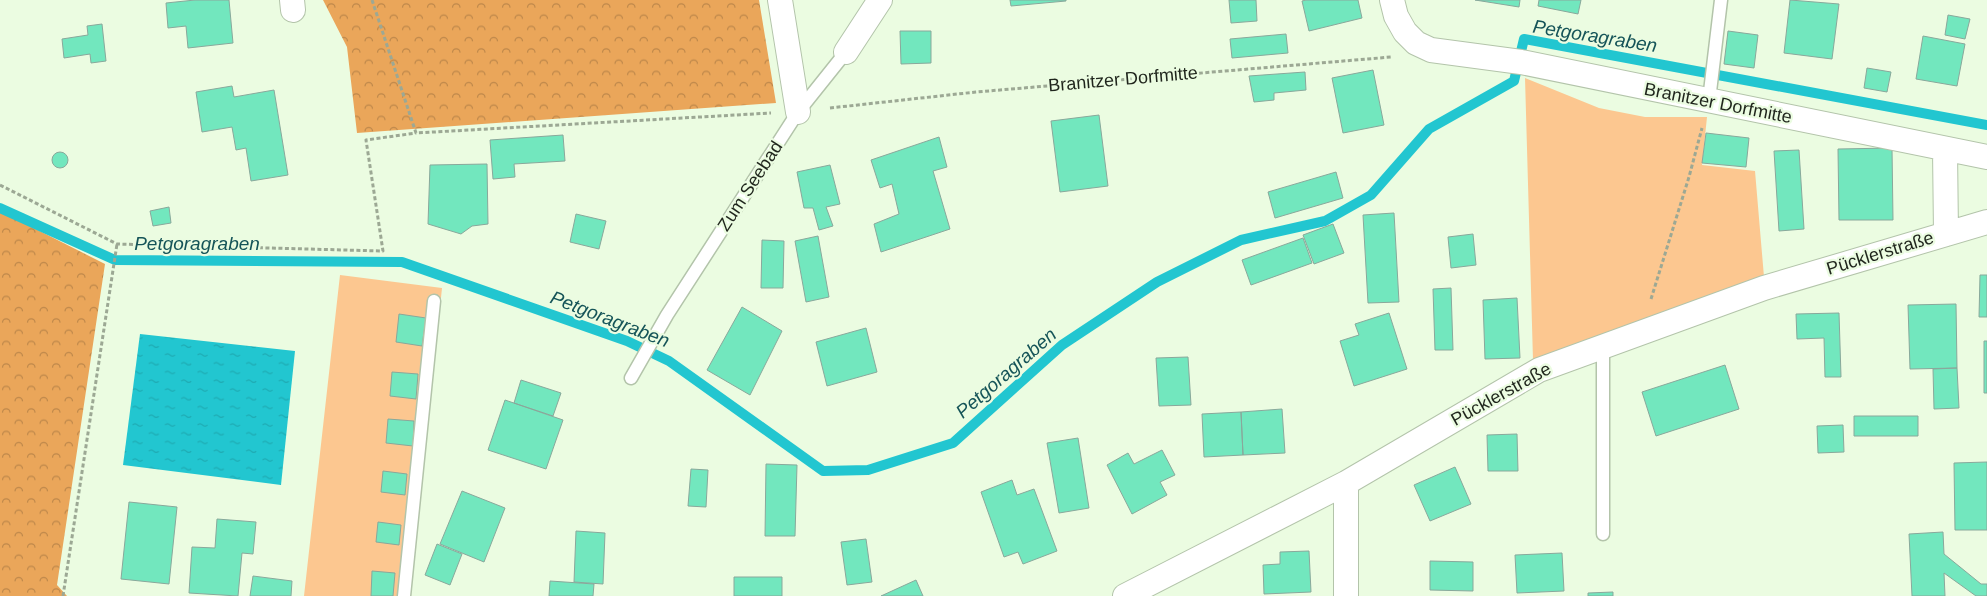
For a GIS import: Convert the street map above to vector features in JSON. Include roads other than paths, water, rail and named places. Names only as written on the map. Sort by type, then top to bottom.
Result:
[{"type":"street","points":[[780,0],[798,112]]},
{"type":"street","name":"Zum Seebad","points":[[846,52],[880,0]]},
{"type":"street","name":"Branitzer Dorfmitte","points":[[1392,0],[1396,16],[1405,32],[1416,43],[1431,50],[1710,92],[1945,149],[1987,157]]},
{"type":"street","points":[[1945,149],[1946,234]]},
{"type":"street","name":"Pücklerstraße","points":[[1125,596],[1346,483],[1539,370],[1764,288],[1987,222]]},
{"type":"street","points":[[1346,483],[1346,596]]},
{"type":"lane","points":[[1710,92],[1721,0]]},
{"type":"lane","name":"Zum Seebad","points":[[631,378],[667,315],[798,112],[846,52]]},
{"type":"lane","points":[[404,596],[434,301]]},
{"type":"lane","points":[[1603,346],[1603,534]]},
{"type":"water","points":[[140,334],[295,351],[281,485],[123,465]]},
{"type":"waterway","name":"Petgoragraben","points":[[0,208],[115,260],[402,262],[627,341],[669,361],[823,471],[868,470],[953,443],[1062,345],[1157,282],[1241,240],[1325,221],[1371,195],[1429,129],[1514,81],[1524,39],[1987,125]]}]
